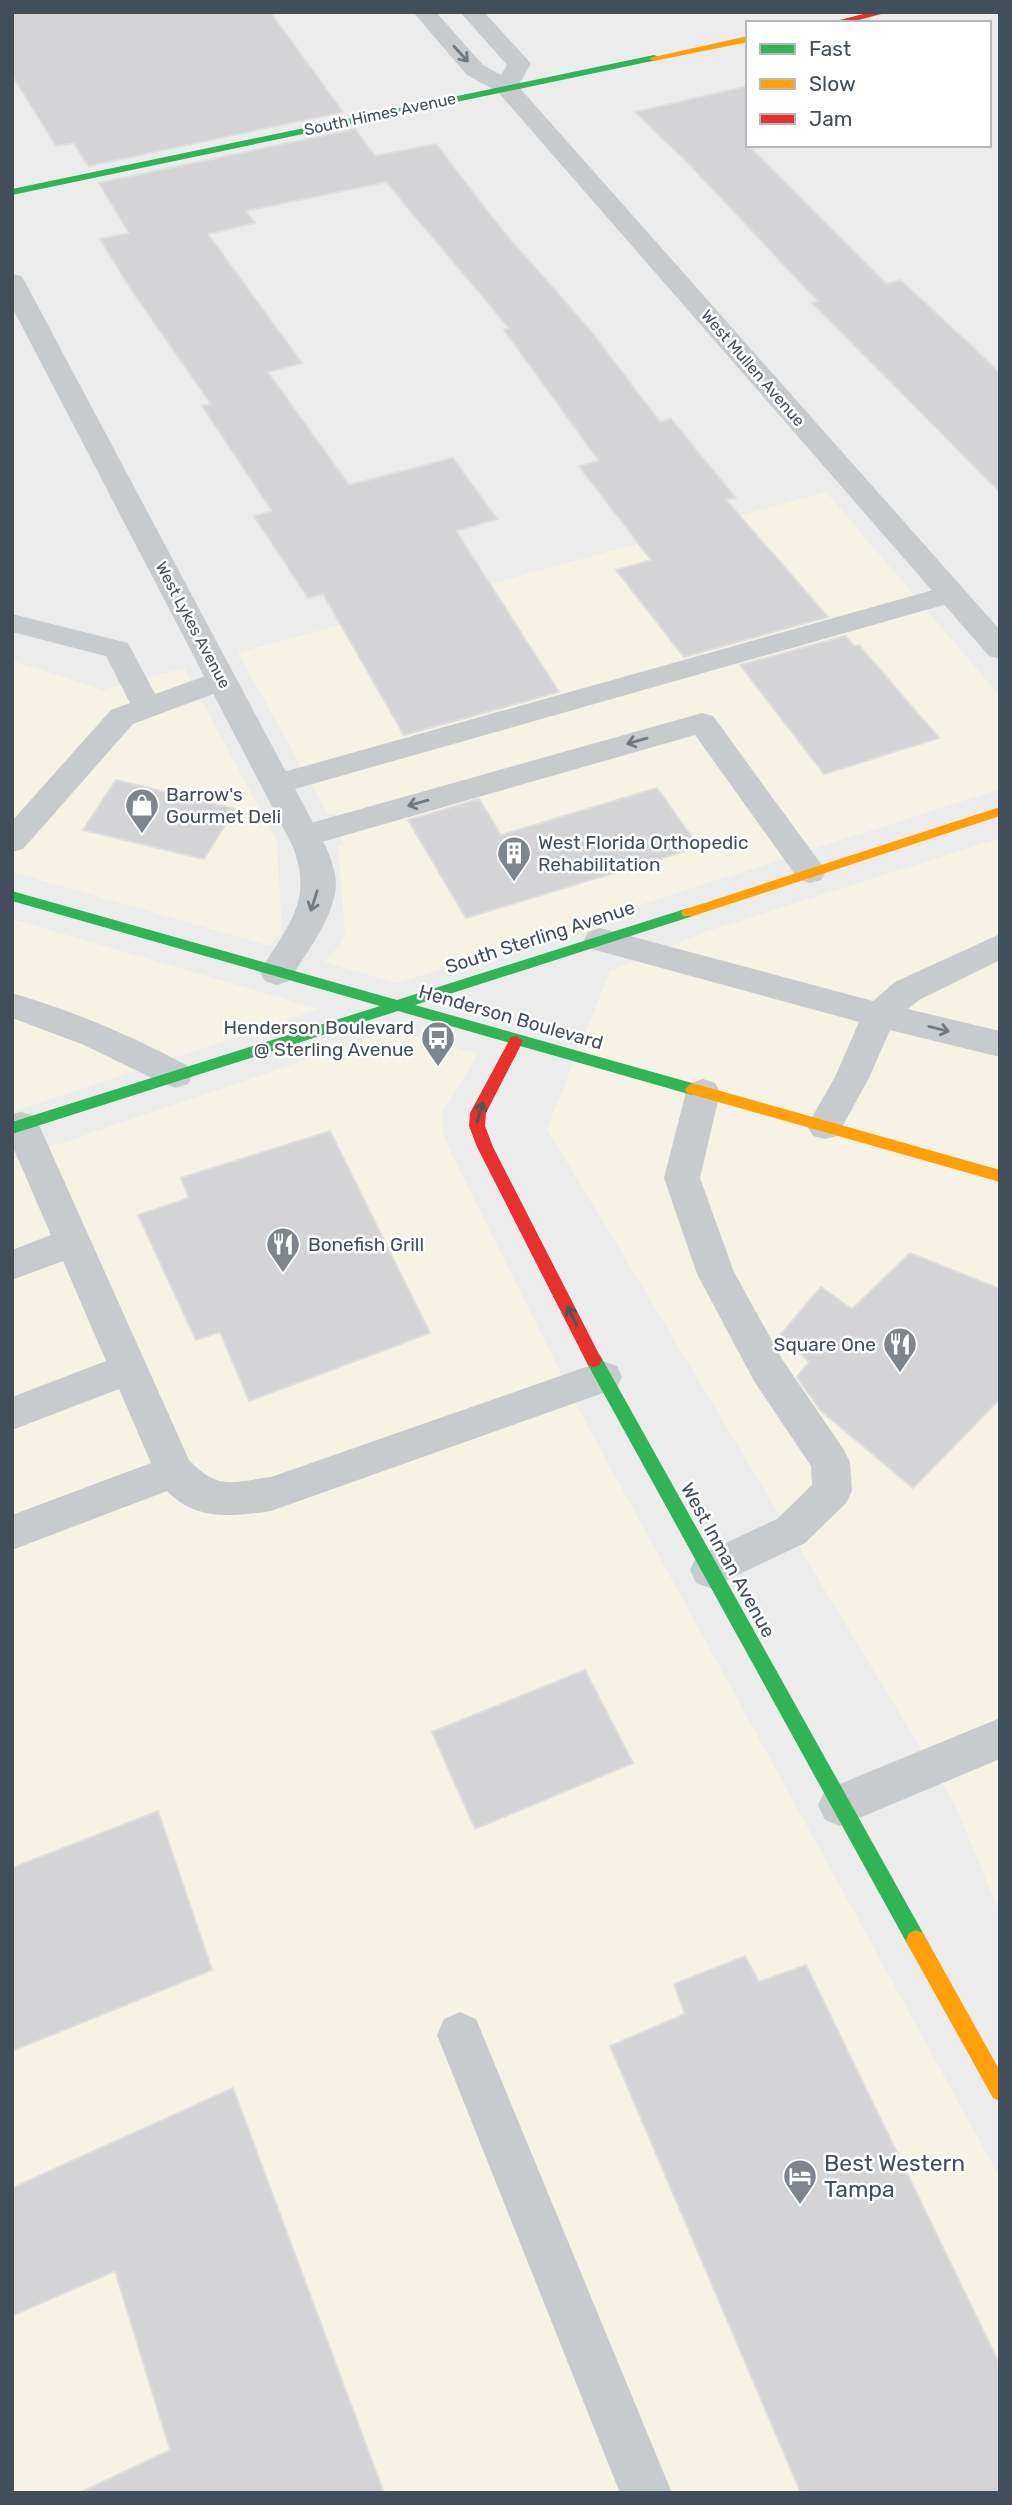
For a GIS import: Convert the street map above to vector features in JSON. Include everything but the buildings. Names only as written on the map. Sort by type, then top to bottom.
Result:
[{"type":"street","name":"West Mullen Avenue","points":[[424,12],[475,71],[506,87],[1000,649]]},
{"type":"street","points":[[471,12],[519,64],[506,87]]},
{"type":"street","points":[[842,21],[885,12]]},
{"type":"street","name":"South Himes Avenue","points":[[12,192],[506,87],[746,39]]},
{"type":"street","name":"West Lykes Avenue","points":[[12,282],[304,835],[319,884],[305,925],[277,972]]},
{"type":"street","name":"South Sterling Avenue","points":[[17,1127],[1000,811]]},
{"type":"street","name":"Henderson Boulevard","points":[[12,896],[1000,1176]]},
{"type":"street","name":"West Inman Avenue","points":[[516,1041],[478,1113],[477,1126],[485,1147],[603,1377],[1000,2091]]},
{"type":"lane","points":[[277,784],[951,594]]},
{"type":"lane","points":[[12,623],[118,650],[147,708]]},
{"type":"lane","points":[[12,841],[23,814],[122,717],[147,708],[228,691]]},
{"type":"lane","points":[[304,835],[702,723],[810,872]]},
{"type":"lane","points":[[600,940],[879,1015],[1000,1044]]},
{"type":"lane","points":[[825,1126],[852,1078],[879,1015],[907,991],[1000,946]]},
{"type":"lane","points":[[12,1004],[113,1042],[176,1075]]},
{"type":"lane","points":[[703,1092],[682,1178],[716,1274],[768,1370],[830,1462],[832,1491],[791,1531],[710,1570]]},
{"type":"lane","points":[[17,1127],[73,1242],[174,1471],[194,1492],[226,1500],[271,1494],[603,1377]]},
{"type":"lane","points":[[12,1265],[73,1242]]},
{"type":"lane","points":[[12,1415],[129,1369]]},
{"type":"lane","points":[[12,1533],[174,1471]]},
{"type":"lane","points":[[841,1805],[1000,1738]]},
{"type":"lane","points":[[460,2035],[646,2493]]},
{"type":"shaded area","points":[[826,492],[1000,696],[1000,789],[397,983],[324,962],[340,945],[345,933],[338,846],[344,844],[337,829],[335,814],[328,814],[238,653]]},
{"type":"shaded area","points":[[12,661],[103,690],[184,668],[277,841],[282,933],[270,946],[12,872]]},
{"type":"shaded area","points":[[1000,838],[1000,1913],[956,1807],[547,1129],[610,971],[708,931]]},
{"type":"shaded area","points":[[12,919],[319,1009],[12,1112]]},
{"type":"shaded area","points":[[393,1030],[478,1054],[443,1111],[443,1132],[452,1155],[581,1414],[1000,2178],[1000,2493],[12,2493],[12,1160]]},
{"type":"traffic: fast","points":[[12,192],[654,58]]},
{"type":"traffic: fast","points":[[12,896],[692,1089]]},
{"type":"traffic: fast","points":[[12,1128],[688,913]]},
{"type":"traffic: fast","points":[[594,1360],[916,1940]]},
{"type":"traffic: slow","points":[[654,58],[746,39]]},
{"type":"traffic: slow","points":[[688,913],[1000,811]]},
{"type":"traffic: slow","points":[[692,1089],[1000,1176]]},
{"type":"traffic: slow","points":[[916,1940],[1000,2091]]},
{"type":"traffic: jam","points":[[842,21],[885,12]]},
{"type":"traffic: jam","points":[[516,1041],[478,1113],[477,1126],[485,1147],[594,1360]]},
{"type":"place","name":"Barrow's Gourmet Deli","points":[[142,835]]},
{"type":"place","name":"West Florida Orthopedic Rehabilitation","points":[[514,883]]},
{"type":"place","name":"Henderson Boulevard @ Sterling Avenue","points":[[438,1068]]},
{"type":"place","name":"Bonefish Grill","points":[[283,1274]]},
{"type":"place","name":"Square One","points":[[900,1374]]},
{"type":"place","name":"Best Western Tampa","points":[[800,2206]]}]
